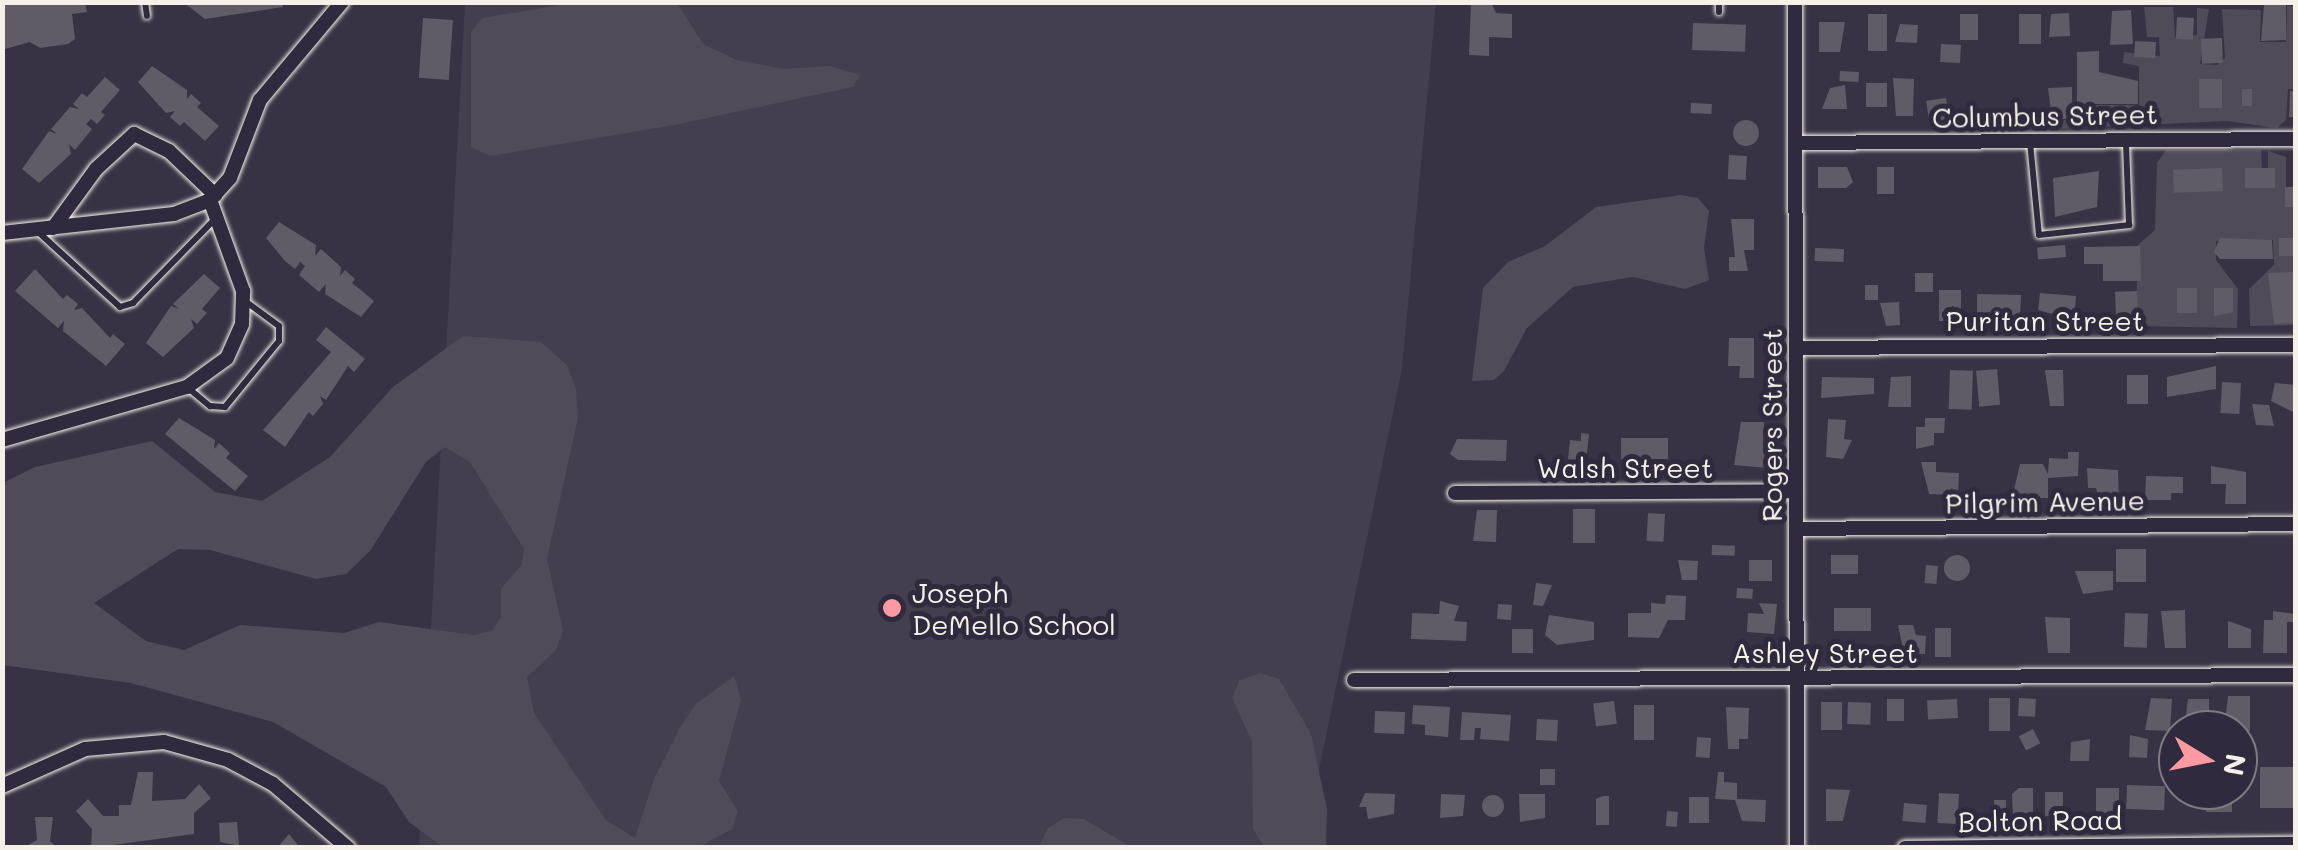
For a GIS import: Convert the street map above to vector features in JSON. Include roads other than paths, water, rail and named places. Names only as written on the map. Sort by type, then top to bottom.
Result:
[{"type":"street","points":[[2,234],[174,214],[213,197],[230,178],[260,100],[342,2]]},
{"type":"street","name":"Rogers Street","points":[[1795,2],[1797,848]]},
{"type":"street","points":[[2,440],[187,388],[227,358],[244,301],[213,197],[169,152],[134,134],[96,169],[52,228]]},
{"type":"street","name":"Columbus Street","points":[[1795,143],[2296,139]]},
{"type":"street","name":"Puritan Street","points":[[1796,348],[2296,345]]},
{"type":"street","name":"Walsh Street","points":[[1456,493],[1796,491]]},
{"type":"street","name":"Pilgrim Avenue","points":[[1796,529],[2296,524]]},
{"type":"street","name":"Ashley Street","points":[[1354,680],[2296,674]]},
{"type":"street","points":[[2,786],[85,749],[164,742],[228,760],[272,784],[348,848]]},
{"type":"street","name":"Bolton Road","points":[[1906,848],[2296,844]]},
{"type":"lane","points":[[145,2],[147,16]]},
{"type":"lane","points":[[1719,2],[1719,12]]},
{"type":"lane","points":[[2030,140],[2039,235],[2129,225],[2126,140]]},
{"type":"lane","points":[[36,230],[120,307],[133,303],[218,216]]},
{"type":"lane","points":[[187,388],[210,406],[226,407],[279,341],[278,326],[244,301]]},
{"type":"place","name":"Joseph DeMello School","points":[[892,608]]}]
